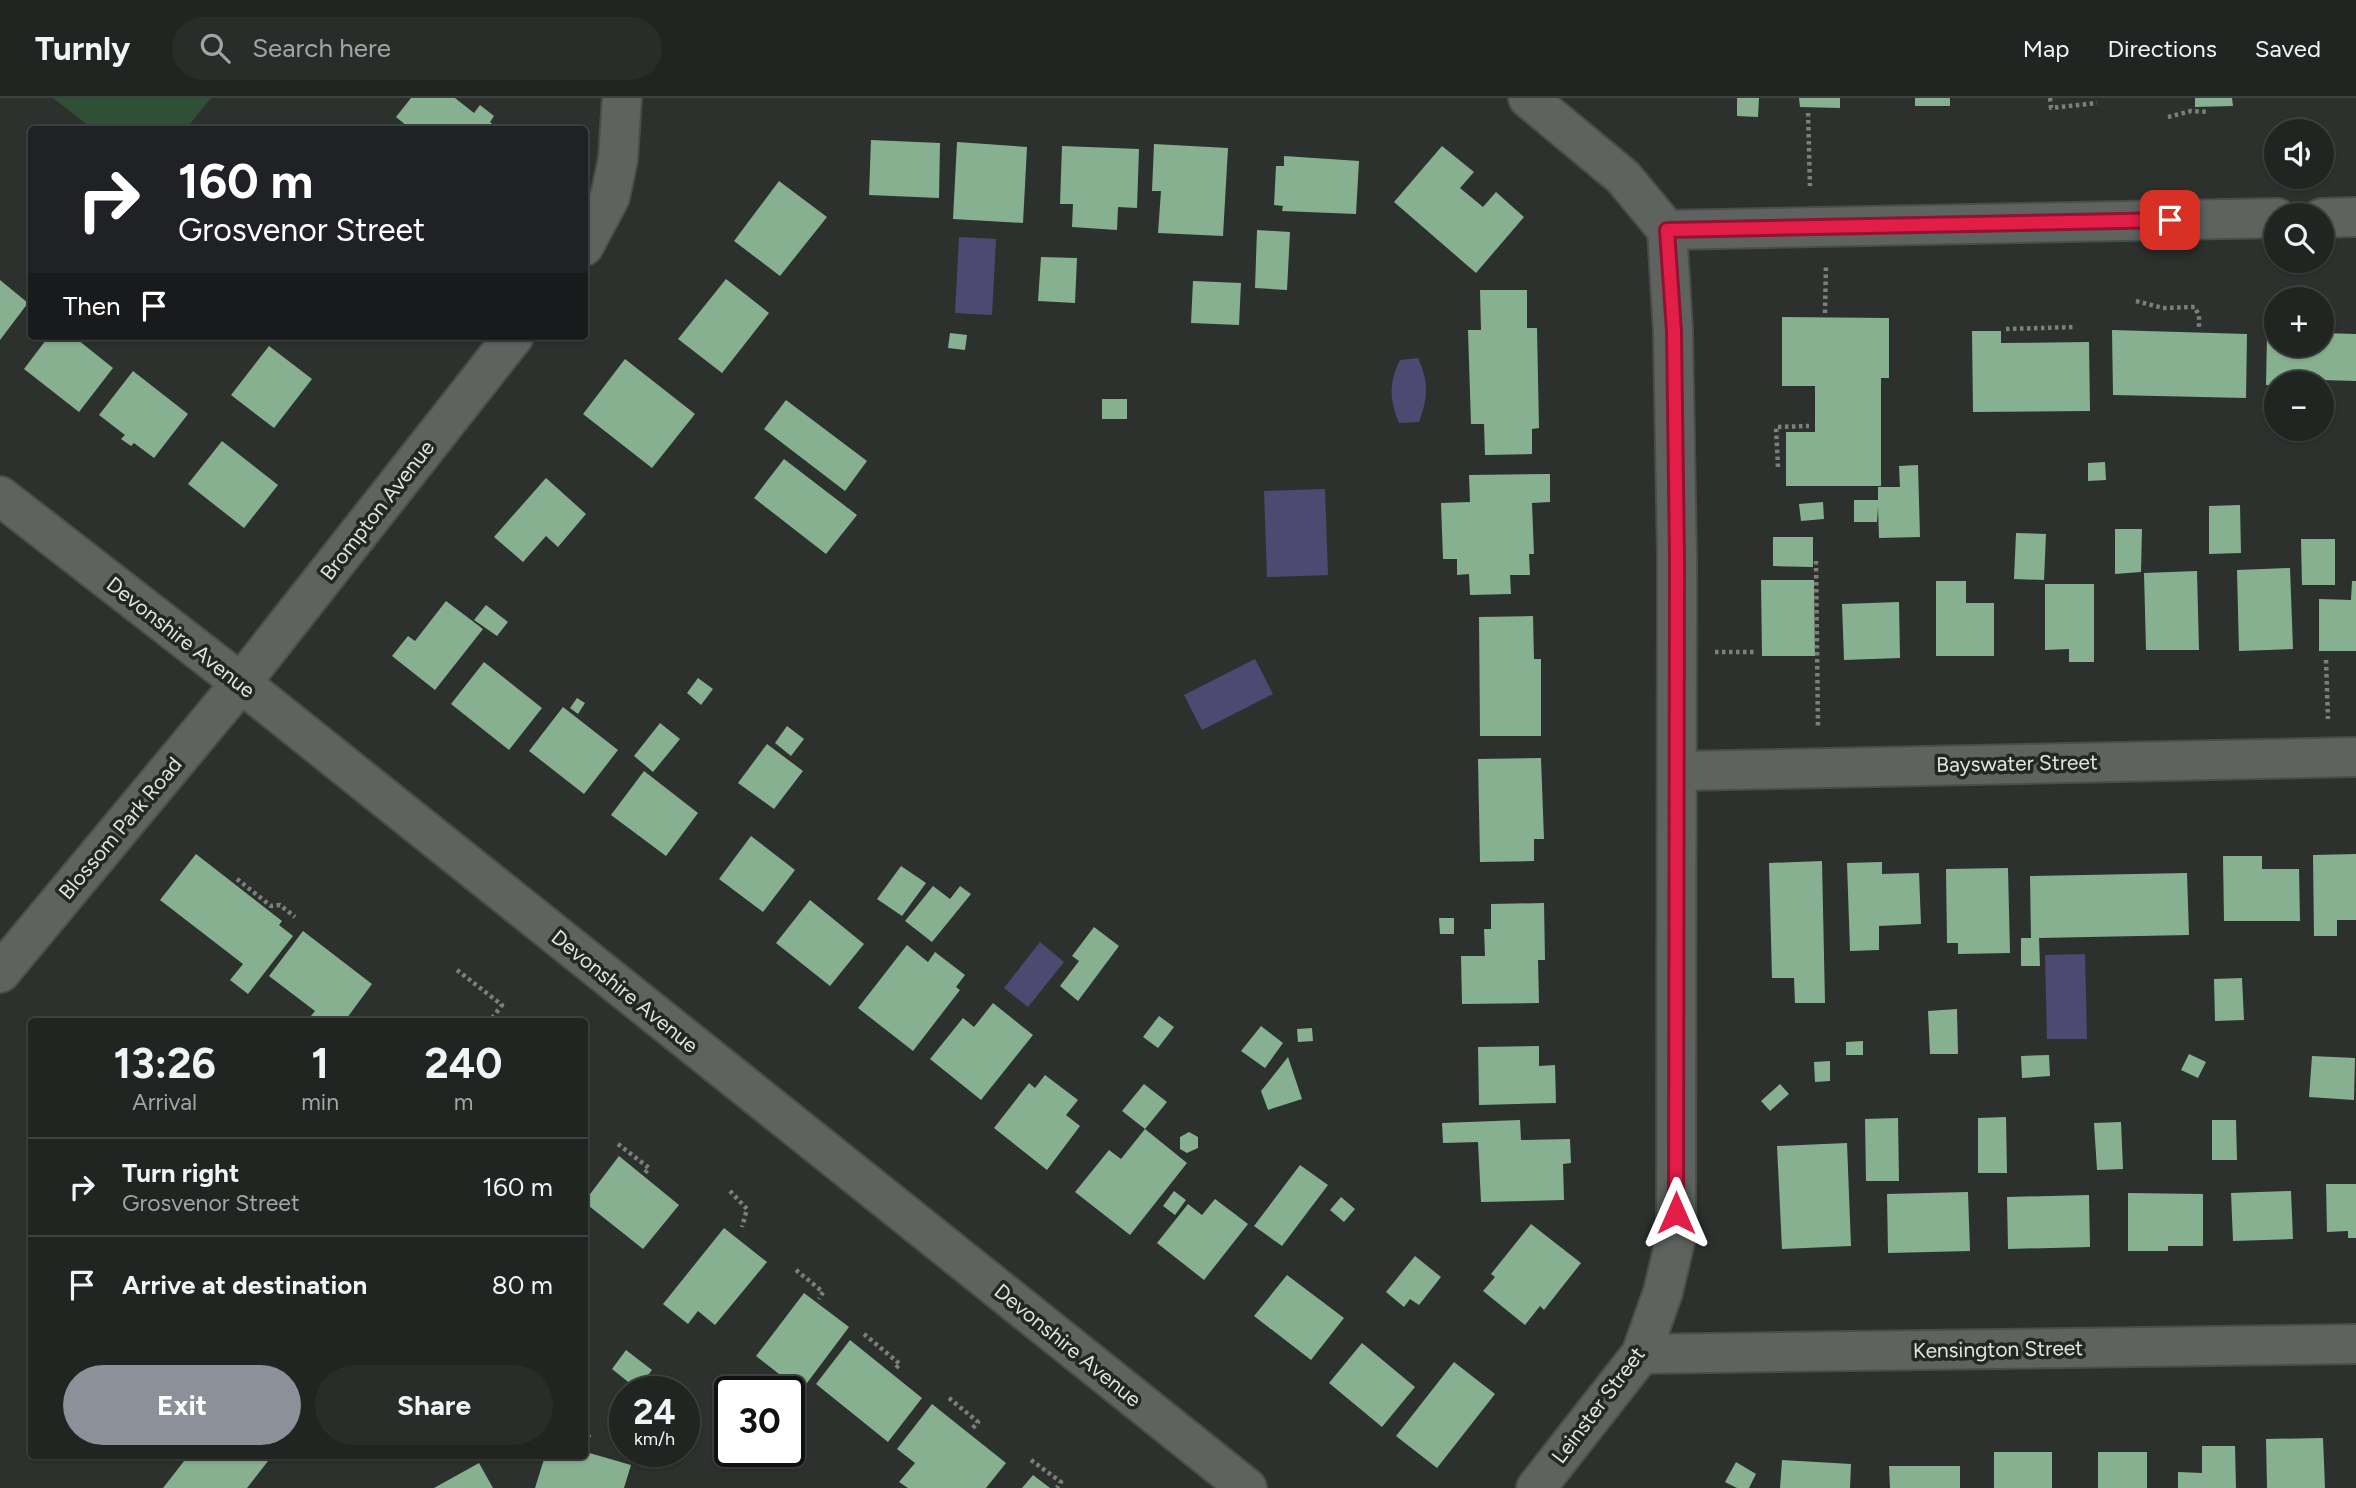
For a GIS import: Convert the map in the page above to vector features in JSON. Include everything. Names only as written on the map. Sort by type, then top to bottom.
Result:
[{"type":"street","points":[[588,238],[610,197],[618,159],[622,98]]},
{"type":"street","points":[[1528,98],[1623,177],[1667,230],[2264,218]]},
{"type":"street","points":[[2334,218],[2356,217]]},
{"type":"street","name":"Leinster Street","points":[[1536,1488],[1641,1354],[1663,1292],[1676,1237],[1678,771],[1674,331],[1667,230]]},
{"type":"street","name":"Brompton Avenue","points":[[241,683],[511,340]]},
{"type":"street","name":"Devonshire Avenue","points":[[0,496],[241,683],[1247,1488]]},
{"type":"street","name":"Blossom Park Road","points":[[0,973],[241,683]]},
{"type":"street","name":"Bayswater Street","points":[[1678,771],[2356,757]]},
{"type":"street","name":"Kensington Street","points":[[1641,1354],[2356,1344]]},
{"type":"path","points":[[2050,98],[2051,108],[2097,103]]},
{"type":"path","points":[[2168,117],[2190,111],[2209,112]]},
{"type":"path","points":[[1808,113],[1810,195]]},
{"type":"path","points":[[1825,313],[1826,252]]},
{"type":"path","points":[[2136,301],[2163,308],[2195,307],[2199,328]]},
{"type":"path","points":[[2006,330],[2076,327]]},
{"type":"path","points":[[1778,467],[1776,427],[1809,426]]},
{"type":"path","points":[[1816,561],[1818,735]]},
{"type":"path","points":[[2326,660],[2329,729]]},
{"type":"path","points":[[237,879],[271,906],[280,905],[295,917]]},
{"type":"path","points":[[457,970],[502,1004],[492,1018]]},
{"type":"path","points":[[618,1144],[649,1168],[645,1173]]},
{"type":"path","points":[[730,1191],[747,1209],[741,1227]]},
{"type":"path","points":[[796,1270],[823,1292],[818,1299]]},
{"type":"path","points":[[864,1334],[900,1364],[895,1369]]},
{"type":"path","points":[[949,1398],[978,1422],[971,1430]]},
{"type":"path","points":[[1031,1460],[1061,1482],[1058,1488]]},
{"type":"green space","points":[[53,98],[211,98],[188,126],[89,126]]},
{"type":"shaded area","points":[[959,237],[996,239],[992,315],[955,313]]},
{"type":"shaded area","points":[[1418,358],[1426,382],[1422,413],[1419,422],[1399,423],[1392,399],[1394,376],[1400,360]]},
{"type":"shaded area","points":[[1325,489],[1328,575],[1267,577],[1264,491]]},
{"type":"shaded area","points":[[1255,659],[1273,694],[1202,730],[1184,695]]},
{"type":"shaded area","points":[[1040,942],[1064,962],[1028,1007],[1004,988]]},
{"type":"shaded area","points":[[2085,954],[2087,1039],[2047,1039],[2045,955]]},
{"type":"building","points":[[411,98],[455,98],[474,113],[480,105],[494,116],[490,122],[494,126],[407,126],[396,117]]},
{"type":"building","points":[[1737,98],[1759,98],[1758,117],[1737,116]]},
{"type":"building","points":[[1799,98],[1840,98],[1840,108],[1800,107]]},
{"type":"building","points":[[1915,98],[1950,98],[1950,106],[1915,106]]},
{"type":"building","points":[[2195,98],[2232,98],[2233,106],[2195,107]]},
{"type":"building","points":[[871,140],[940,143],[939,198],[869,195]]},
{"type":"building","points":[[957,142],[1027,147],[1023,223],[953,219]]},
{"type":"building","points":[[1154,144],[1228,148],[1223,236],[1158,233],[1161,191],[1152,191]]},
{"type":"building","points":[[1062,146],[1139,149],[1137,208],[1118,207],[1117,230],[1072,227],[1073,204],[1060,204]]},
{"type":"building","points":[[1442,146],[1474,172],[1460,188],[1483,207],[1496,192],[1524,217],[1476,273],[1394,202]]},
{"type":"building","points":[[1284,156],[1359,161],[1356,214],[1282,211],[1283,206],[1274,205],[1276,166],[1284,166]]},
{"type":"building","points":[[779,181],[827,217],[780,276],[734,241]]},
{"type":"building","points":[[1257,230],[1290,232],[1287,290],[1255,288]]},
{"type":"building","points":[[1041,257],[1077,258],[1075,303],[1038,301]]},
{"type":"building","points":[[726,279],[769,313],[722,373],[678,339]]},
{"type":"building","points":[[0,280],[28,303],[0,340]]},
{"type":"building","points":[[1193,281],[1241,283],[1239,325],[1191,323]]},
{"type":"building","points":[[1480,290],[1527,290],[1527,328],[1537,328],[1539,428],[1532,429],[1532,454],[1485,455],[1484,424],[1471,424],[1468,330],[1481,330]]},
{"type":"building","points":[[1782,317],[1889,318],[1889,378],[1881,378],[1881,486],[1786,486],[1786,432],[1815,432],[1815,386],[1782,386]]},
{"type":"building","points":[[2112,330],[2247,334],[2246,398],[2113,395]]},
{"type":"building","points":[[1972,331],[2001,331],[2001,343],[2089,342],[2090,411],[1973,412]]},
{"type":"building","points":[[950,333],[967,335],[965,350],[948,348]]},
{"type":"building","points":[[2334,333],[2356,334],[2356,381],[2334,380],[2334,371],[2266,371],[2267,357],[2334,357]]},
{"type":"building","points":[[46,340],[78,340],[113,368],[79,412],[24,369]]},
{"type":"building","points":[[269,346],[312,379],[274,428],[231,395]]},
{"type":"building","points":[[625,359],[695,414],[652,468],[583,414]]},
{"type":"building","points":[[133,371],[188,414],[154,458],[134,443],[131,446],[121,439],[125,435],[99,415]]},
{"type":"building","points":[[1102,399],[1127,399],[1127,419],[1102,419]]},
{"type":"building","points":[[786,400],[867,461],[845,491],[764,429]]},
{"type":"building","points":[[222,441],[278,485],[244,528],[188,484]]},
{"type":"building","points":[[784,459],[857,515],[826,554],[754,498]]},
{"type":"building","points":[[2105,462],[2106,480],[2088,481],[2088,463]]},
{"type":"building","points":[[1918,465],[1920,537],[1879,538],[1878,507],[1877,522],[1854,522],[1854,500],[1878,500],[1878,487],[1900,487],[1899,466]]},
{"type":"building","points":[[1550,474],[1550,502],[1532,503],[1534,554],[1529,554],[1530,575],[1510,575],[1511,594],[1470,595],[1469,574],[1457,575],[1457,559],[1443,559],[1441,503],[1470,502],[1469,475]]},
{"type":"building","points":[[546,478],[586,514],[558,547],[546,536],[523,562],[494,537]]},
{"type":"building","points":[[1823,502],[1824,519],[1801,521],[1799,504]]},
{"type":"building","points":[[2240,505],[2241,553],[2209,554],[2209,506]]},
{"type":"building","points":[[2115,529],[2142,529],[2141,572],[2115,574]]},
{"type":"building","points":[[2016,533],[2046,534],[2044,580],[2014,579]]},
{"type":"building","points":[[1773,537],[1813,537],[1813,567],[1773,566]]},
{"type":"building","points":[[2301,539],[2335,539],[2335,585],[2302,585]]},
{"type":"building","points":[[2290,568],[2293,649],[2239,651],[2237,570]]},
{"type":"building","points":[[2197,571],[2199,650],[2146,650],[2144,573]]},
{"type":"building","points":[[1761,580],[1814,580],[1815,656],[1762,656]]},
{"type":"building","points":[[1936,581],[1966,581],[1966,603],[1994,603],[1994,656],[1936,656]]},
{"type":"building","points":[[2352,581],[2356,581],[2356,651],[2319,651],[2319,599],[2351,600]]},
{"type":"building","points":[[2045,584],[2094,584],[2094,662],[2069,662],[2069,649],[2045,650]]},
{"type":"building","points":[[446,601],[483,629],[435,690],[392,656],[408,636],[415,641]]},
{"type":"building","points":[[1899,602],[1900,658],[1844,660],[1842,604]]},
{"type":"building","points":[[486,605],[508,622],[497,636],[474,620]]},
{"type":"building","points":[[1533,616],[1534,659],[1541,659],[1541,736],[1480,736],[1479,617]]},
{"type":"building","points":[[484,662],[542,708],[509,750],[451,704]]},
{"type":"building","points":[[698,678],[713,689],[701,705],[687,693]]},
{"type":"building","points":[[577,698],[585,703],[578,714],[570,708]]},
{"type":"building","points":[[563,707],[618,750],[584,794],[529,751]]},
{"type":"building","points":[[660,723],[680,739],[653,772],[634,756]]},
{"type":"building","points":[[787,726],[804,739],[791,756],[775,743]]},
{"type":"building","points":[[767,744],[803,771],[774,809],[738,783]]},
{"type":"building","points":[[1541,758],[1544,839],[1534,839],[1534,861],[1480,862],[1478,759]]},
{"type":"building","points":[[644,771],[698,813],[666,856],[611,815]]},
{"type":"building","points":[[751,836],[795,870],[763,912],[719,879]]},
{"type":"building","points":[[196,854],[282,921],[279,925],[293,936],[248,994],[230,980],[243,964],[160,900]]},
{"type":"building","points":[[2356,854],[2356,920],[2337,920],[2337,936],[2314,936],[2313,855]]},
{"type":"building","points":[[2223,856],[2262,856],[2262,869],[2299,869],[2300,921],[2224,921]]},
{"type":"building","points":[[1822,861],[1825,1003],[1795,1003],[1794,978],[1772,978],[1769,863]]},
{"type":"building","points":[[1882,862],[1882,874],[1919,873],[1921,924],[1879,926],[1879,950],[1850,951],[1847,863]]},
{"type":"building","points":[[901,866],[926,883],[902,916],[877,899]]},
{"type":"building","points":[[2008,868],[2010,953],[1958,954],[1958,943],[1947,943],[1946,869]]},
{"type":"building","points":[[2187,873],[2189,935],[2039,938],[2040,966],[2021,966],[2021,938],[2031,938],[2030,876]]},
{"type":"building","points":[[933,886],[950,899],[960,886],[971,894],[932,942],[905,921]]},
{"type":"building","points":[[810,900],[864,944],[830,986],[776,943]]},
{"type":"building","points":[[1544,903],[1545,960],[1538,960],[1539,1003],[1462,1004],[1461,956],[1485,956],[1484,929],[1491,929],[1491,904]]},
{"type":"building","points":[[1439,918],[1454,918],[1454,934],[1440,934]]},
{"type":"building","points":[[1094,927],[1119,946],[1078,1001],[1060,986],[1079,961],[1072,956]]},
{"type":"building","points":[[303,931],[372,984],[347,1018],[309,1018],[315,1011],[269,976]]},
{"type":"building","points":[[907,945],[928,962],[935,952],[965,975],[956,987],[960,990],[913,1051],[858,1008]]},
{"type":"building","points":[[2242,978],[2244,1020],[2215,1021],[2214,979]]},
{"type":"building","points":[[993,1003],[1033,1035],[981,1100],[930,1059],[963,1018],[974,1027]]},
{"type":"building","points":[[1957,1009],[1958,1054],[1930,1054],[1928,1011]]},
{"type":"building","points":[[1159,1016],[1174,1027],[1158,1048],[1143,1037]]},
{"type":"building","points":[[1261,1026],[1283,1043],[1265,1068],[1241,1051]]},
{"type":"building","points":[[1312,1028],[1313,1041],[1298,1042],[1297,1029]]},
{"type":"building","points":[[1863,1041],[1863,1055],[1846,1055],[1846,1042]]},
{"type":"building","points":[[1539,1046],[1539,1066],[1555,1065],[1556,1103],[1479,1105],[1478,1047]]},
{"type":"building","points":[[2189,1054],[2206,1062],[2198,1078],[2181,1070]]},
{"type":"building","points":[[2049,1055],[2050,1076],[2022,1078],[2021,1056]]},
{"type":"building","points":[[2312,1056],[2355,1058],[2354,1100],[2309,1097]]},
{"type":"building","points":[[1288,1057],[1302,1099],[1268,1110],[1261,1091]]},
{"type":"building","points":[[1830,1061],[1830,1081],[1815,1082],[1814,1062]]},
{"type":"building","points":[[1045,1075],[1078,1100],[1066,1115],[1080,1126],[1047,1170],[994,1128],[1029,1083],[1035,1088]]},
{"type":"building","points":[[1144,1084],[1167,1102],[1145,1129],[1122,1111]]},
{"type":"building","points":[[1780,1084],[1789,1094],[1770,1111],[1761,1101]]},
{"type":"building","points":[[2006,1117],[2007,1173],[1978,1173],[1978,1118]]},
{"type":"building","points":[[1898,1118],[1899,1181],[1866,1181],[1865,1119]]},
{"type":"building","points":[[1520,1120],[1521,1140],[1570,1139],[1571,1163],[1563,1164],[1564,1200],[1481,1202],[1478,1142],[1443,1143],[1442,1123]]},
{"type":"building","points":[[2212,1120],[2236,1120],[2237,1160],[2212,1160]]},
{"type":"building","points":[[2121,1122],[2123,1169],[2097,1170],[2094,1123]]},
{"type":"building","points":[[1145,1129],[1187,1163],[1130,1235],[1075,1192],[1109,1150],[1121,1159]]},
{"type":"building","points":[[1189,1132],[1198,1137],[1198,1148],[1187,1153],[1180,1149],[1180,1137]]},
{"type":"building","points":[[1847,1143],[1851,1246],[1782,1249],[1777,1146]]},
{"type":"building","points":[[619,1156],[679,1205],[643,1249],[588,1205],[588,1197]]},
{"type":"building","points":[[1300,1165],[1328,1185],[1282,1246],[1254,1226]]},
{"type":"building","points":[[2326,1184],[2356,1184],[2356,1238],[2348,1238],[2348,1231],[2327,1232]]},
{"type":"building","points":[[1174,1191],[1186,1200],[1175,1215],[1163,1206]]},
{"type":"building","points":[[2291,1191],[2293,1239],[2233,1241],[2231,1193]]},
{"type":"building","points":[[1968,1192],[1970,1251],[1888,1253],[1887,1194]]},
{"type":"building","points":[[2128,1193],[2203,1194],[2203,1246],[2168,1246],[2168,1251],[2128,1251]]},
{"type":"building","points":[[2089,1195],[2090,1247],[2008,1249],[2007,1197]]},
{"type":"building","points":[[1341,1197],[1355,1209],[1344,1222],[1330,1210]]},
{"type":"building","points":[[1215,1199],[1248,1224],[1204,1280],[1157,1243],[1188,1204],[1202,1215]]},
{"type":"building","points":[[1531,1224],[1581,1263],[1544,1310],[1540,1306],[1525,1325],[1483,1291],[1495,1277],[1491,1274]]},
{"type":"building","points":[[724,1228],[767,1262],[715,1325],[698,1311],[688,1324],[663,1304]]},
{"type":"building","points":[[1415,1256],[1441,1277],[1419,1305],[1410,1299],[1404,1307],[1386,1292]]},
{"type":"building","points":[[1287,1275],[1344,1318],[1311,1360],[1254,1316]]},
{"type":"building","points":[[804,1293],[849,1327],[805,1386],[805,1376],[782,1376],[756,1356]]},
{"type":"building","points":[[850,1340],[922,1398],[888,1442],[816,1384]]},
{"type":"building","points":[[1362,1343],[1415,1387],[1382,1427],[1329,1383]]},
{"type":"building","points":[[626,1350],[652,1370],[647,1376],[621,1376],[612,1369]]},
{"type":"building","points":[[1454,1362],[1495,1394],[1437,1468],[1396,1436]]},
{"type":"building","points":[[932,1404],[1006,1463],[986,1488],[908,1488],[899,1482],[915,1463],[897,1449]]},
{"type":"building","points":[[2323,1438],[2325,1488],[2267,1488],[2266,1439]]},
{"type":"building","points":[[2202,1446],[2235,1446],[2236,1488],[2178,1488],[2178,1472],[2202,1473]]},
{"type":"building","points":[[1994,1452],[2052,1452],[2052,1488],[1994,1488]]},
{"type":"building","points":[[2098,1452],[2147,1452],[2147,1488],[2098,1488]]},
{"type":"building","points":[[588,1453],[609,1459],[609,1467],[630,1467],[624,1488],[535,1488],[544,1459],[588,1459]]},
{"type":"building","points":[[186,1459],[270,1459],[247,1488],[163,1488]]},
{"type":"building","points":[[1782,1460],[1851,1464],[1850,1488],[1780,1488]]},
{"type":"building","points":[[1736,1462],[1756,1474],[1749,1488],[1737,1488],[1725,1482]]},
{"type":"building","points":[[479,1463],[493,1488],[434,1488]]},
{"type":"building","points":[[1889,1466],[1960,1466],[1960,1488],[1890,1488]]},
{"type":"building","points":[[1033,1475],[1050,1488],[1022,1488]]},
{"type":"route","points":[[1676,1213],[1677,558],[1674,331],[1667,230],[2170,220]]}]
